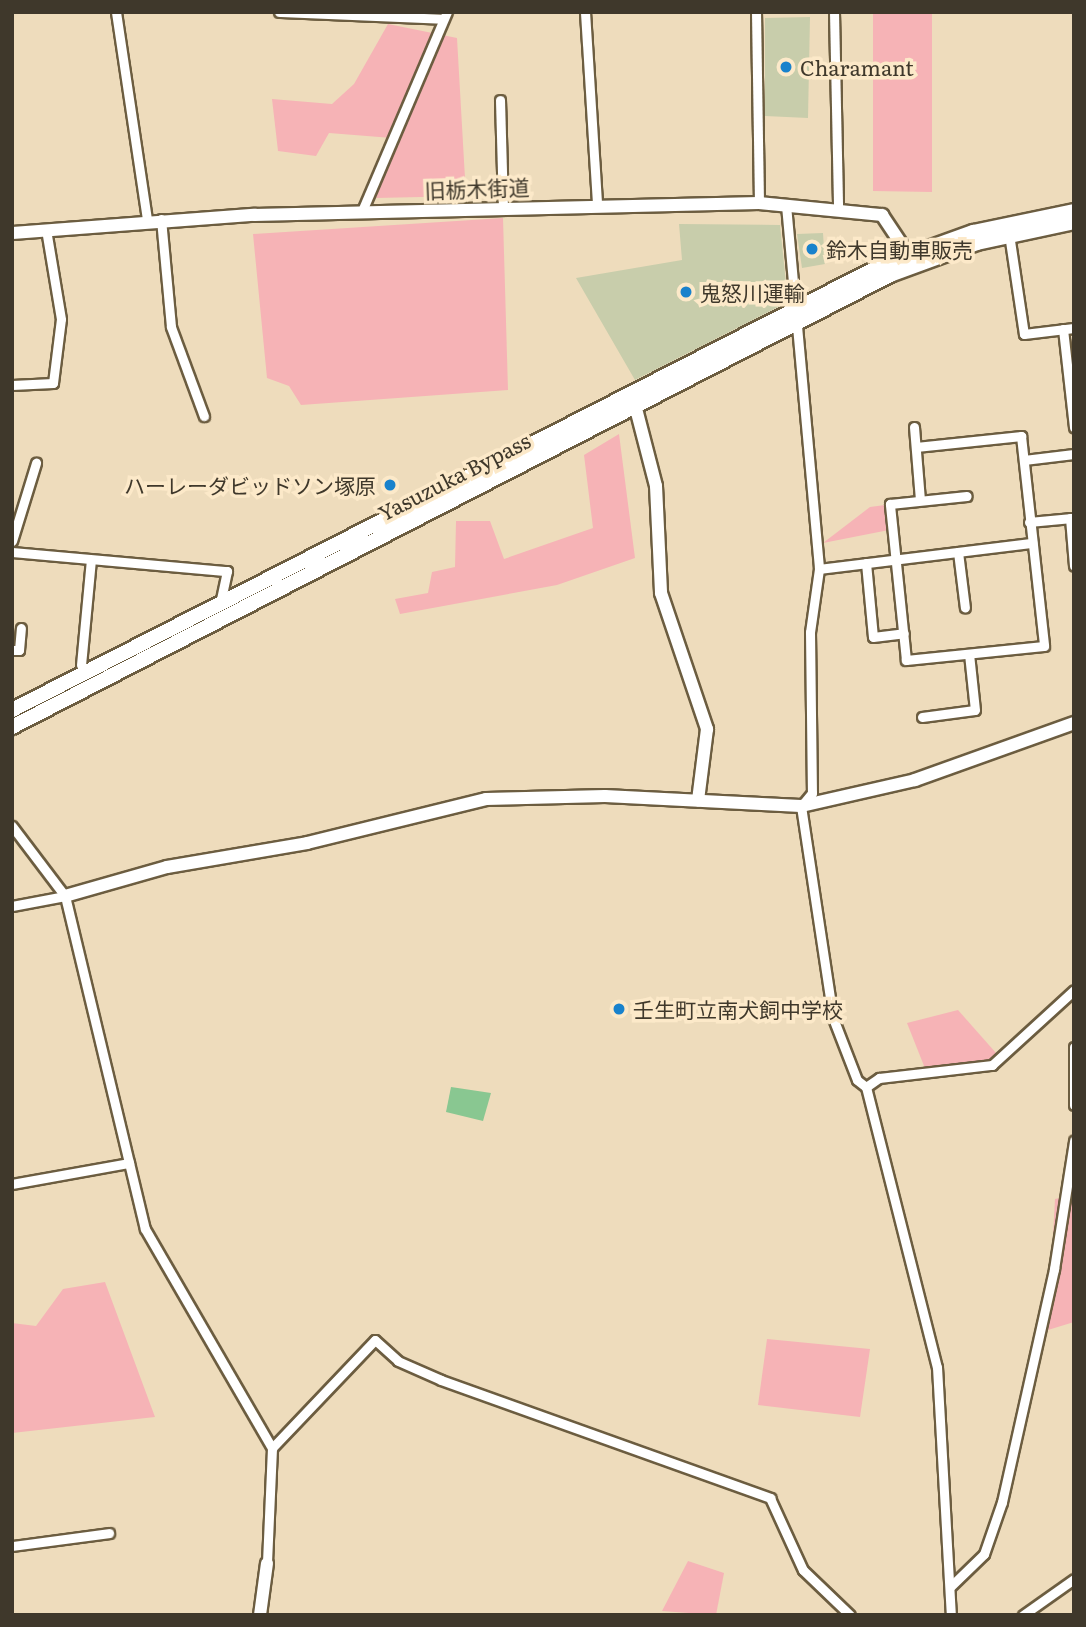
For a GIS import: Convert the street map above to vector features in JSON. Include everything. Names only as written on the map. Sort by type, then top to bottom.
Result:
[{"type":"main road","points":[[912,258],[995,226],[1074,211]]},
{"type":"main road","points":[[912,258],[1009,234],[1074,222]]},
{"type":"main road","name":"Yasuzuka Bypass","points":[[12,727],[796,315],[912,258]]},
{"type":"main road","name":"Yasuzuka Bypass","points":[[12,710],[634,400]]},
{"type":"street","points":[[116,12],[147,219]]},
{"type":"street","points":[[279,12],[445,16],[362,211]]},
{"type":"street","points":[[585,12],[597,203]]},
{"type":"street","points":[[756,12],[759,203]]},
{"type":"street","points":[[834,12],[838,208]]},
{"type":"street","points":[[500,100],[503,206]]},
{"type":"street","name":"旧栃木街道","points":[[12,233],[147,219],[597,203],[759,203],[838,208],[882,215],[912,258]]},
{"type":"street","points":[[786,205],[819,569],[810,632],[812,793],[801,806],[833,1018],[857,1080],[866,1087],[937,1367],[951,1615]]},
{"type":"street","points":[[162,219],[171,327],[204,416]]},
{"type":"street","points":[[12,385],[53,383],[61,319],[46,229]]},
{"type":"street","points":[[1009,234],[1024,334],[1074,328]]},
{"type":"street","points":[[1063,329],[1074,427]]},
{"type":"street","points":[[634,400],[656,486],[656,572],[707,729],[698,800]]},
{"type":"street","points":[[914,427],[920,500]]},
{"type":"street","points":[[916,447],[1021,436],[1044,646],[906,660],[890,504],[967,496]]},
{"type":"street","points":[[1024,460],[1074,454]]},
{"type":"street","points":[[12,541],[36,463]]},
{"type":"street","points":[[1029,522],[1072,518],[1074,565]]},
{"type":"street","points":[[819,569],[1032,543]]},
{"type":"street","points":[[12,552],[227,571],[220,606]]},
{"type":"street","points":[[958,552],[965,608]]},
{"type":"street","points":[[81,665],[91,560]]},
{"type":"street","points":[[866,563],[873,637],[904,633]]},
{"type":"street","points":[[12,650],[19,650],[21,628]]},
{"type":"street","points":[[922,717],[975,709],[969,653]]},
{"type":"street","points":[[12,906],[65,896],[167,867],[307,843],[486,799],[698,800],[801,806],[905,783],[1074,723]]},
{"type":"street","points":[[12,826],[65,896],[148,1236],[272,1448],[267,1563],[260,1615]]},
{"type":"street","points":[[866,1087],[879,1078],[992,1065],[1074,990]]},
{"type":"street","points":[[1074,1047],[1074,1105]]},
{"type":"street","points":[[951,1586],[984,1554],[1002,1502],[1054,1269],[1074,1141]]},
{"type":"street","points":[[12,1184],[129,1163]]},
{"type":"street","points":[[272,1448],[374,1340],[398,1360],[441,1380],[771,1498],[803,1570],[850,1615]]},
{"type":"street","points":[[12,1546],[109,1534]]},
{"type":"street","points":[[1023,1615],[1074,1579]]},
{"type":"shaded area","points":[[873,12],[932,12],[932,192],[873,191]]},
{"type":"shaded area","points":[[388,24],[457,38],[466,196],[376,198],[392,138],[329,133],[316,156],[278,151],[272,99],[332,104],[354,84]]},
{"type":"shaded area","points":[[503,218],[508,390],[301,405],[289,386],[267,378],[253,234]]},
{"type":"shaded area","points":[[619,434],[635,558],[557,585],[400,614],[395,599],[428,593],[432,572],[455,567],[456,521],[490,521],[504,559],[593,528],[584,455]]},
{"type":"shaded area","points":[[885,505],[889,530],[823,543],[870,507]]},
{"type":"shaded area","points":[[958,1010],[1004,1062],[928,1076],[907,1023]]},
{"type":"shaded area","points":[[451,1087],[491,1093],[483,1121],[446,1112]]},
{"type":"shaded area","points":[[1074,1195],[1074,1322],[1048,1330],[1055,1199]]},
{"type":"shaded area","points":[[105,1282],[155,1417],[12,1433],[12,1323],[36,1326],[63,1289]]},
{"type":"shaded area","points":[[767,1339],[870,1349],[860,1417],[758,1405]]},
{"type":"shaded area","points":[[688,1561],[724,1573],[716,1615],[662,1611]]},
{"type":"building","name":"Charamant","points":[[810,17],[808,118],[765,116],[765,18]]},
{"type":"building","name":"鬼怒川運輸","points":[[679,224],[780,225],[788,302],[635,380],[576,278],[682,260]]},
{"type":"building","name":"鈴木自動車販売","points":[[823,233],[825,264],[802,268],[797,234]]},
{"type":"place","name":"Charamant","points":[[786,67]]},
{"type":"place","name":"鈴木自動車販売","points":[[812,249]]},
{"type":"place","name":"鬼怒川運輸","points":[[686,292]]},
{"type":"place","name":"ハーレーダビッドソン塚原","points":[[390,485]]},
{"type":"place","name":"壬生町立南犬飼中学校","points":[[619,1009]]}]
